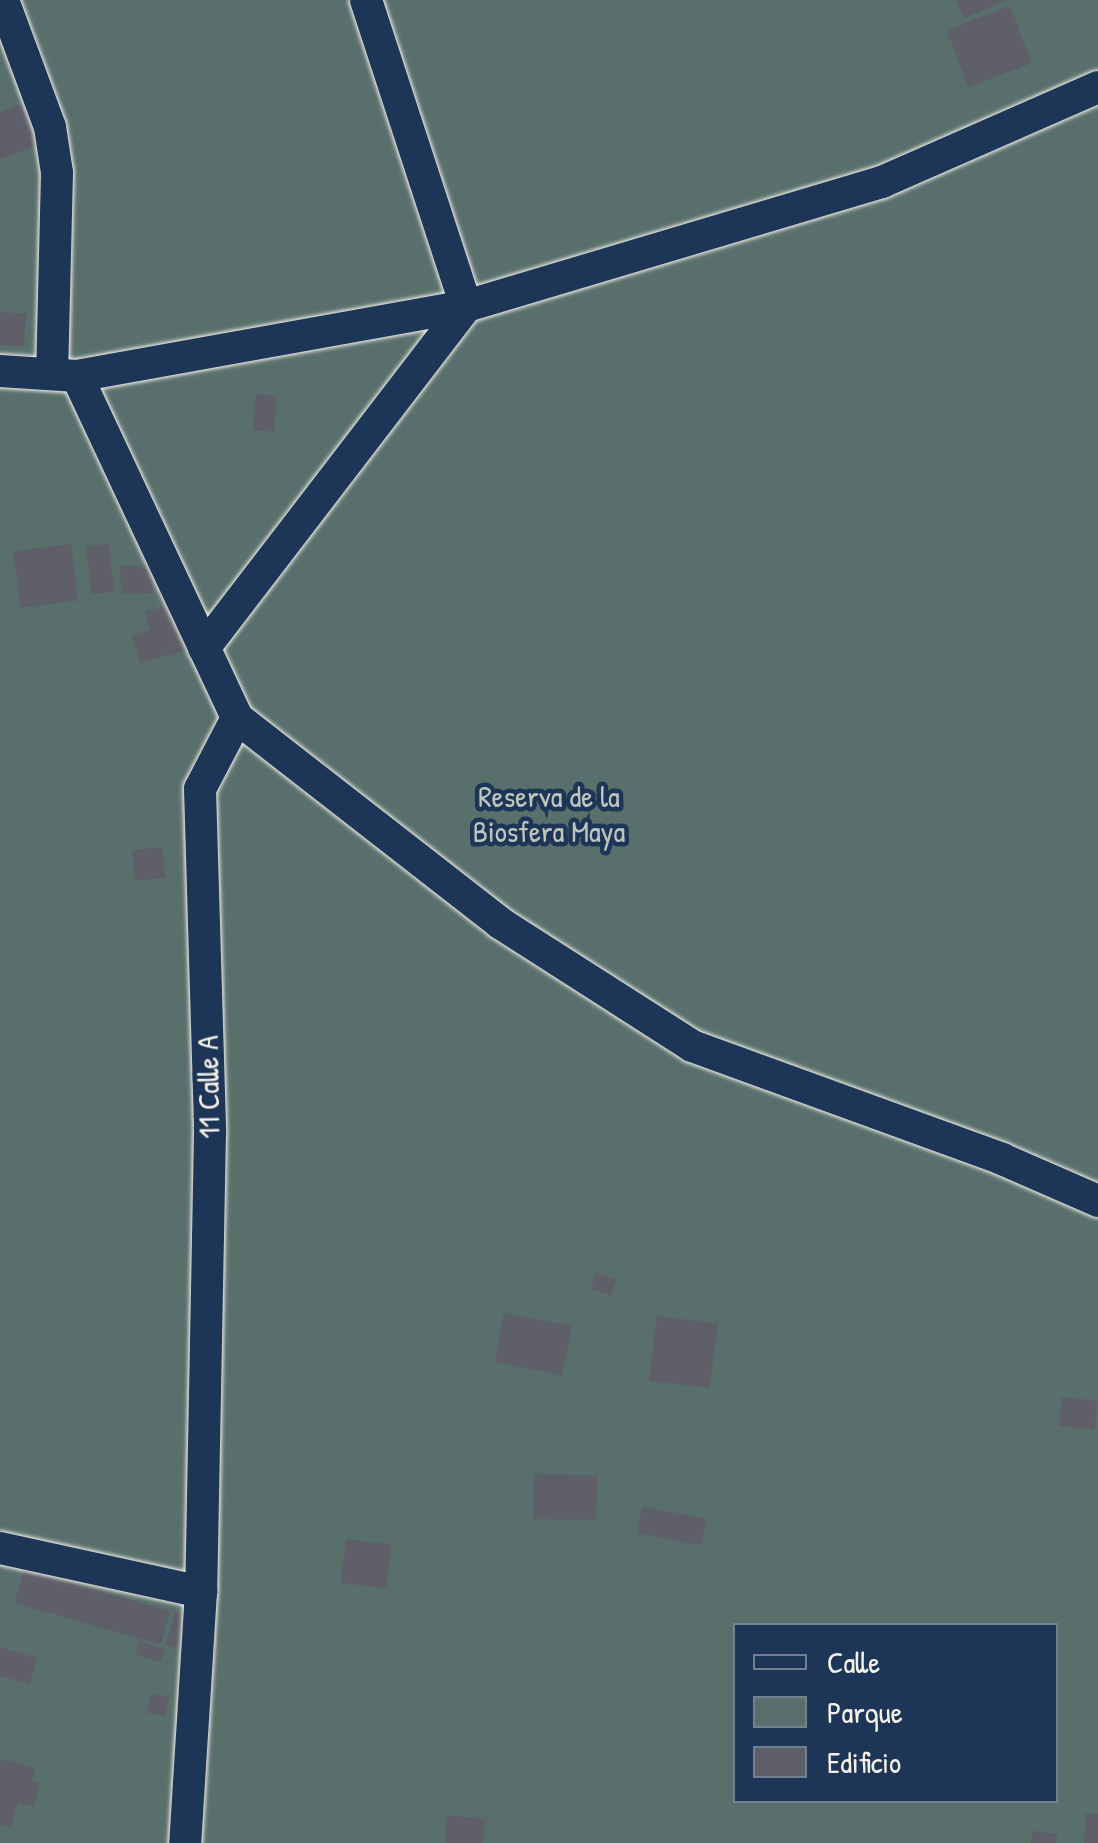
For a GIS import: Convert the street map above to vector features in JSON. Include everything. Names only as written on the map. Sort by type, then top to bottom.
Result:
[{"type":"street","points":[[3,0],[50,127],[58,174],[64,375],[237,718],[500,923],[692,1046],[1002,1159],[1098,1201]]},
{"type":"street","points":[[366,0],[466,306]]},
{"type":"street","points":[[0,372],[64,375],[466,306],[882,182],[1098,87]]},
{"type":"street","points":[[204,648],[466,306]]},
{"type":"street","name":"11 Calle A","points":[[185,1843],[201,1592],[210,1133],[200,789],[237,718]]},
{"type":"street","points":[[0,1548],[201,1592]]},
{"type":"green space","name":"Reserva de la Biosfera Maya","points":[[0,0],[1098,0],[1098,1843],[0,1843]]},
{"type":"building","points":[[956,0],[1008,0],[964,18]]},
{"type":"building","points":[[1010,6],[1032,63],[968,87],[947,30]]},
{"type":"building","points":[[22,104],[37,145],[0,159],[0,112]]},
{"type":"building","points":[[0,312],[26,314],[24,347],[0,345]]},
{"type":"building","points":[[256,394],[277,396],[274,432],[253,430]]},
{"type":"building","points":[[71,544],[78,601],[20,608],[13,551]]},
{"type":"building","points":[[109,544],[114,592],[91,594],[86,546]]},
{"type":"building","points":[[152,565],[153,593],[121,594],[120,566]]},
{"type":"building","points":[[182,602],[195,648],[140,663],[132,635],[150,630],[145,612]]},
{"type":"building","points":[[162,847],[165,878],[135,881],[132,850]]},
{"type":"building","points":[[596,1273],[616,1279],[611,1295],[591,1289]]},
{"type":"building","points":[[504,1313],[572,1326],[562,1375],[494,1362]]},
{"type":"building","points":[[657,1316],[718,1323],[710,1388],[649,1381]]},
{"type":"building","points":[[1062,1397],[1098,1401],[1095,1430],[1059,1426]]},
{"type":"building","points":[[534,1474],[597,1475],[596,1520],[533,1519]]},
{"type":"building","points":[[642,1507],[706,1518],[701,1545],[637,1534]]},
{"type":"building","points":[[346,1539],[392,1545],[386,1588],[341,1583]]},
{"type":"building","points":[[24,1569],[170,1611],[160,1645],[14,1603]]},
{"type":"building","points":[[175,1612],[193,1617],[184,1650],[166,1645]]},
{"type":"building","points":[[140,1641],[165,1649],[160,1662],[136,1654]]},
{"type":"building","points":[[0,1647],[37,1658],[30,1684],[0,1676]]},
{"type":"building","points":[[150,1694],[169,1697],[166,1716],[147,1713]]},
{"type":"building","points":[[0,1759],[35,1768],[32,1780],[40,1783],[34,1807],[18,1802],[11,1827],[0,1824]]},
{"type":"building","points":[[1086,1813],[1098,1814],[1098,1843],[1084,1843]]},
{"type":"building","points":[[447,1815],[485,1819],[483,1843],[445,1843]]},
{"type":"building","points":[[1032,1831],[1057,1834],[1056,1843],[1031,1843]]}]
